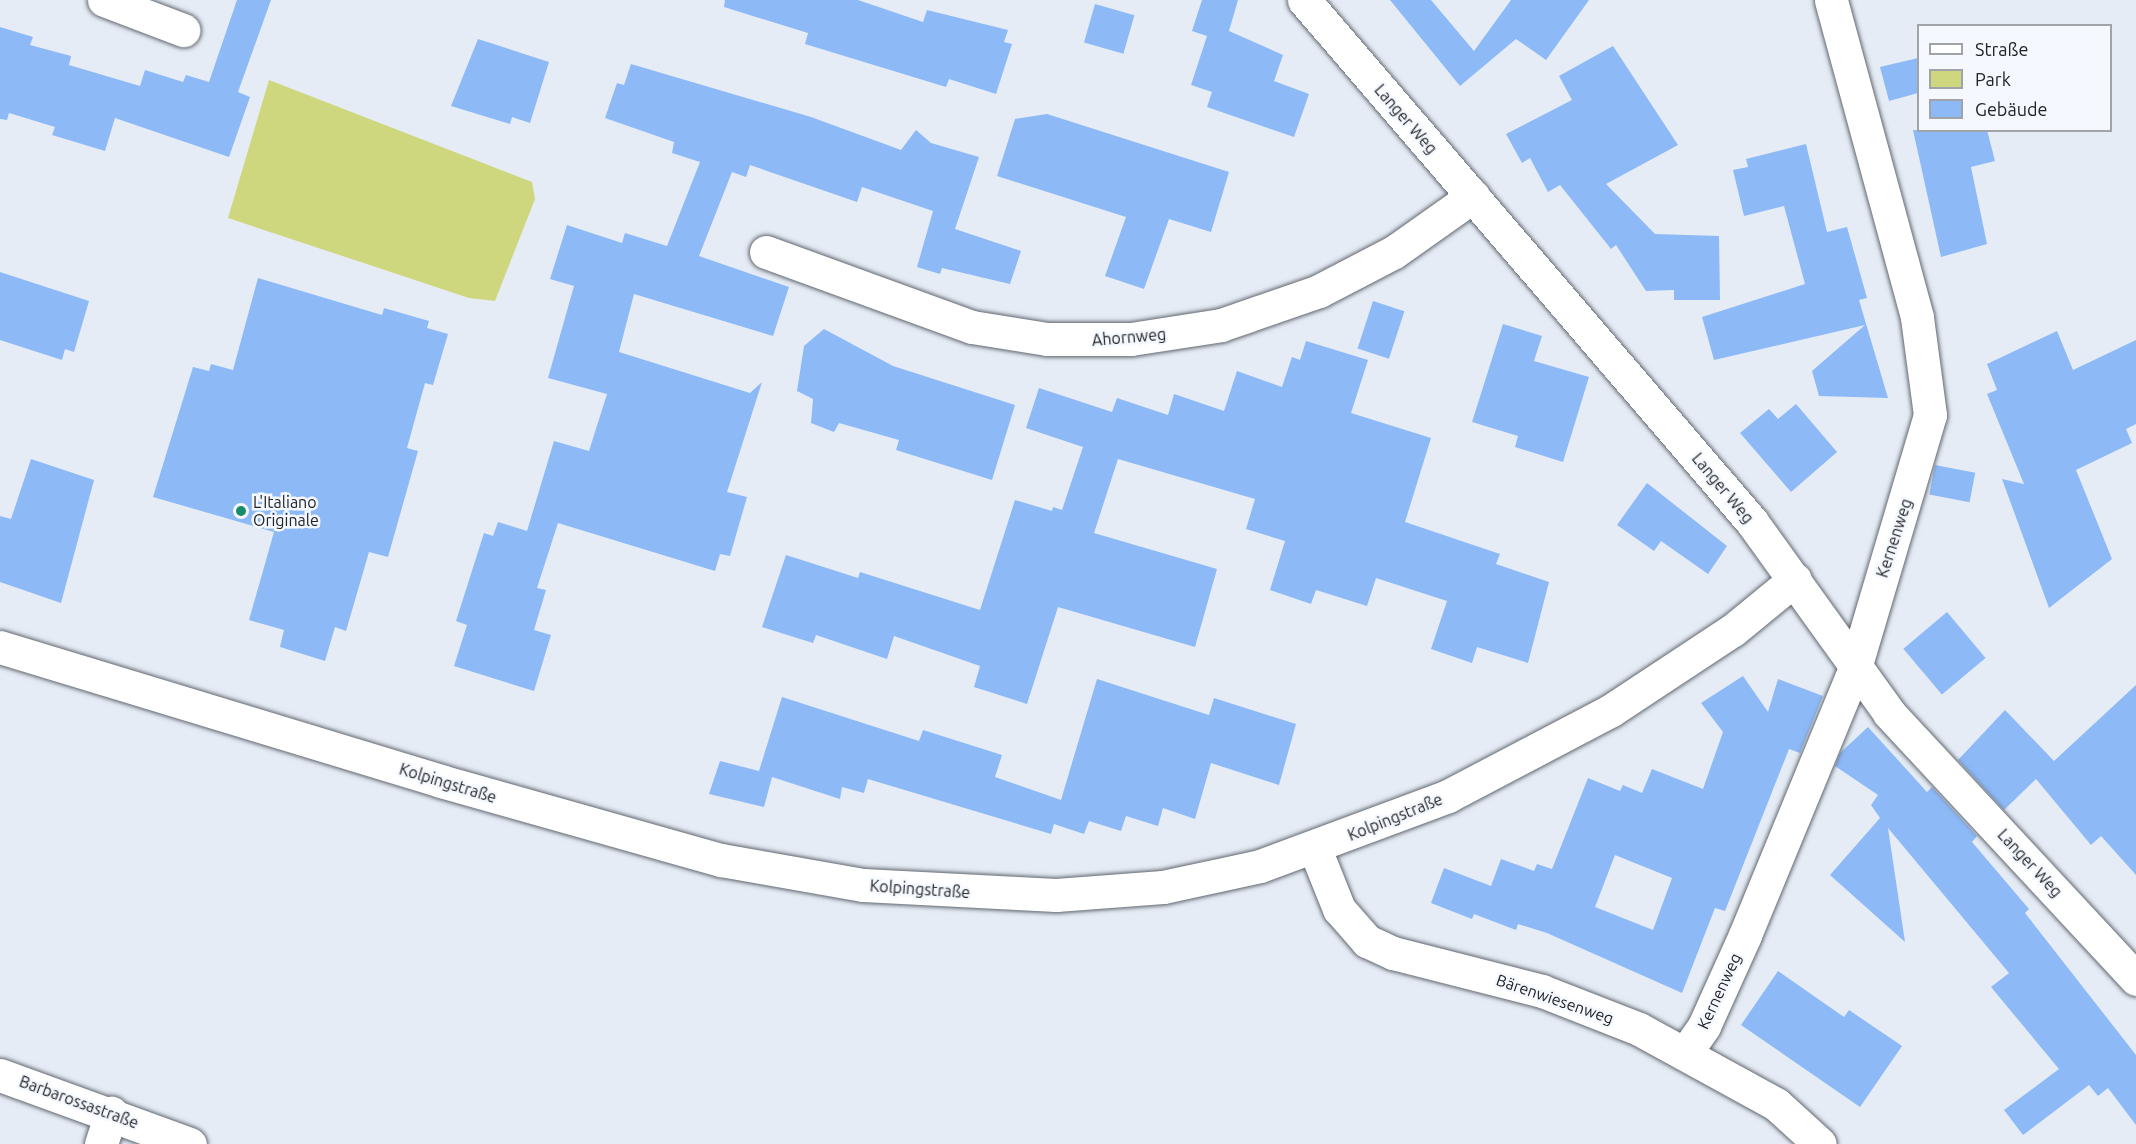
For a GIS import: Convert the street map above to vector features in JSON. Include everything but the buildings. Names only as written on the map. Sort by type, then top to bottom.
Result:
[{"type":"street","points":[[104,0],[183,30]]},
{"type":"street","name":"Langer Weg","points":[[1304,0],[1473,196],[1795,579],[1855,668],[1900,726],[2136,979]]},
{"type":"street","name":"Kernenweg","points":[[1686,1052],[1704,1026],[1750,924],[1855,668],[1930,415],[1917,317],[1831,0]]},
{"type":"street","name":"Ahornweg","points":[[766,252],[972,327],[1047,339],[1131,339],[1221,325],[1319,291],[1394,252],[1473,196]]},
{"type":"street","name":"Kolpingstraße","points":[[0,647],[643,841],[797,875],[932,892],[1106,892],[1215,877],[1315,849],[1448,796],[1563,739],[1697,654],[1795,579]]},
{"type":"street","name":"Bärenwiesenweg","points":[[1315,849],[1347,923],[1379,947],[1576,1003],[1686,1052],[1776,1104],[1820,1144]]},
{"type":"street","name":"Barbarossastraße","points":[[0,1075],[111,1113],[190,1144]]},
{"type":"street","points":[[101,1144],[111,1113]]},
{"type":"green space","points":[[269,80],[532,182],[535,199],[495,301],[469,298],[228,218]]},
{"type":"place","name":"L'Italiano Originale","points":[[241,511]]}]
